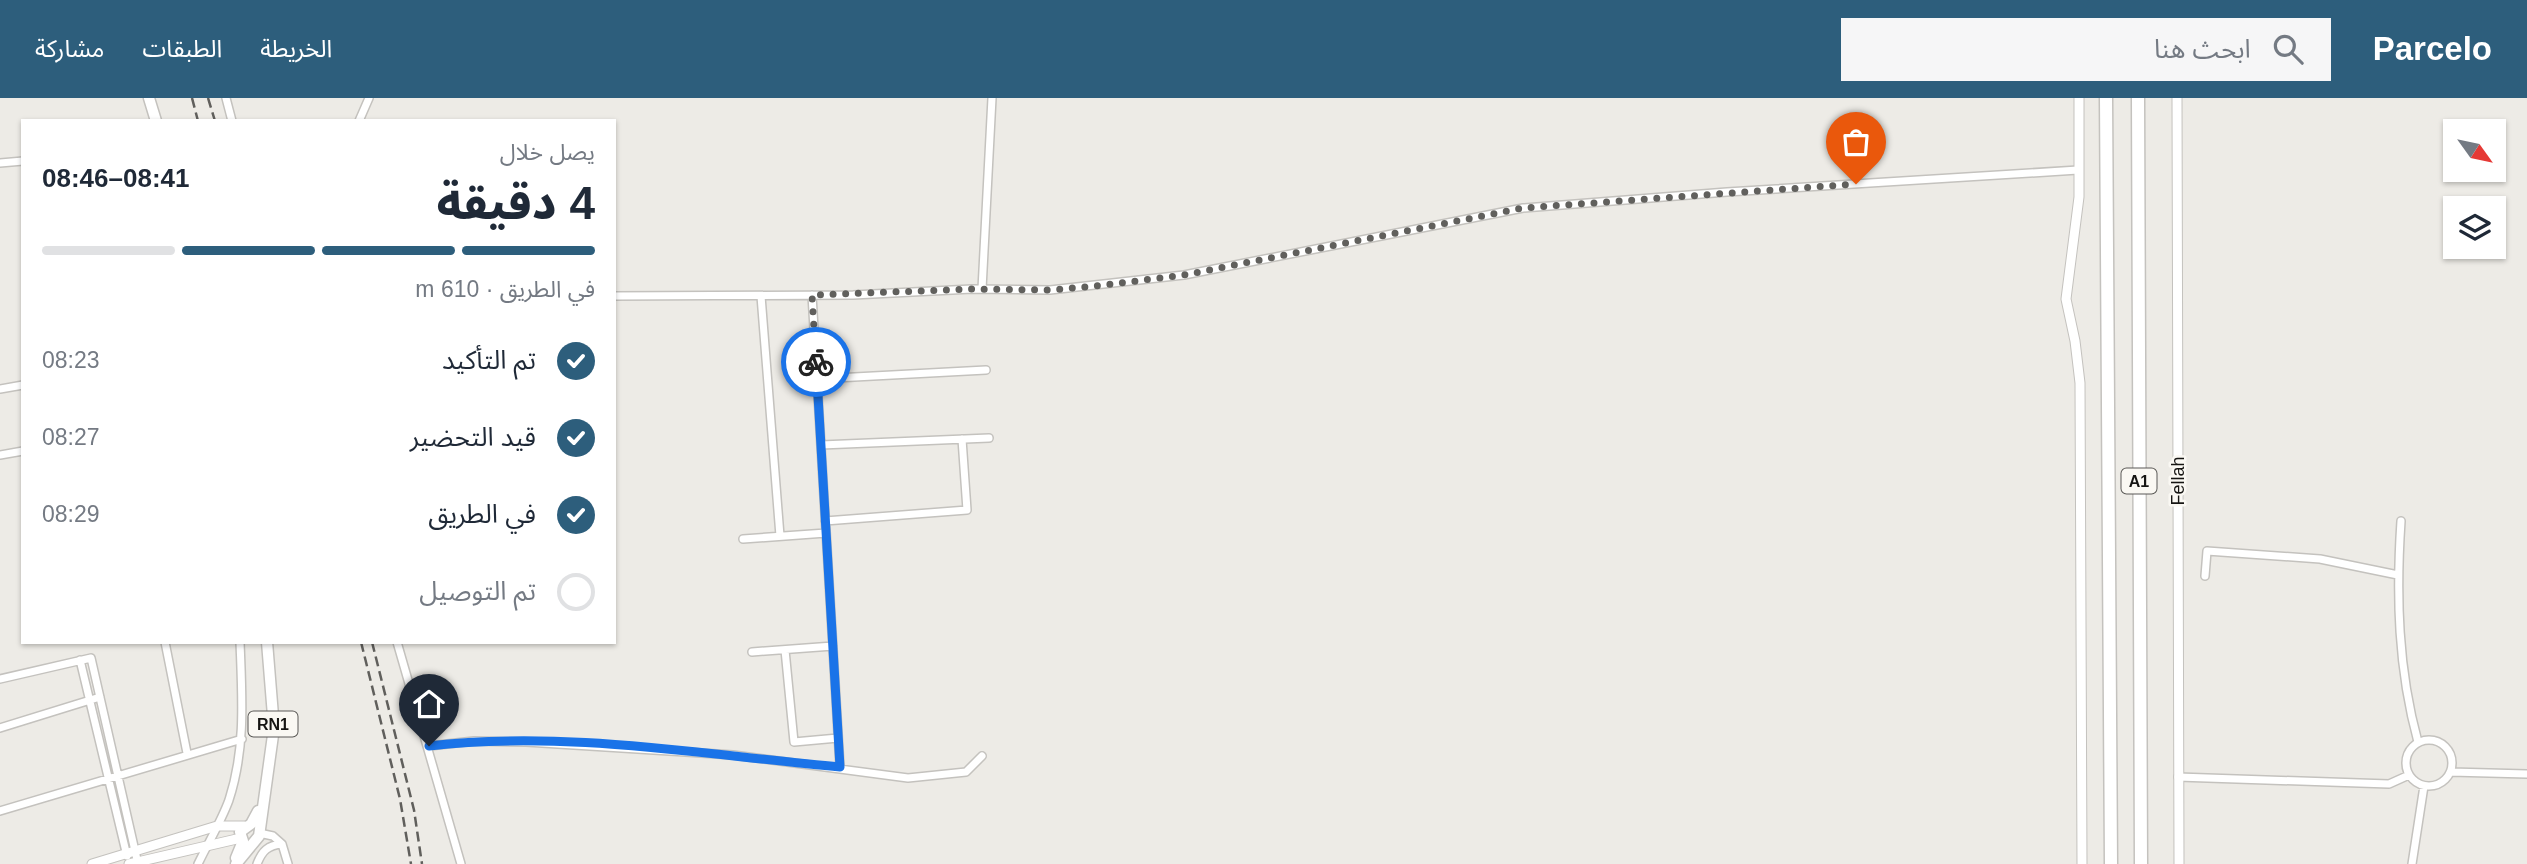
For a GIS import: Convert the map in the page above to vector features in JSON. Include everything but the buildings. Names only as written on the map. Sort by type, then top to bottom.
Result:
[{"type":"highway","name":"A1","points":[[2106,98],[2110,864]]},
{"type":"highway","name":"A1","points":[[2138,98],[2141,864]]},
{"type":"main road","points":[[149,98],[155,119]]},
{"type":"main road","name":"RN1","points":[[235,864],[262,804],[274,728],[267,644]]},
{"type":"main road","name":"RN1","points":[[246,841],[258,840],[253,828]]},
{"type":"street","points":[[226,98],[231,119]]},
{"type":"street","points":[[360,119],[369,98]]},
{"type":"street","points":[[982,289],[992,98]]},
{"type":"street","points":[[2079,98],[2077,218],[2066,299],[2076,341],[2080,383],[2081,864]]},
{"type":"street","name":"Fellah","points":[[2177,98],[2179,864]]},
{"type":"street","points":[[0,163],[21,161]]},
{"type":"street","points":[[616,296],[1050,290],[1150,280],[1508,210],[1563,203],[2078,170]]},
{"type":"street","points":[[812,295],[840,767]]},
{"type":"street","points":[[761,296],[779,536]]},
{"type":"street","points":[[817,379],[986,370]]},
{"type":"street","points":[[0,389],[21,385]]},
{"type":"street","points":[[821,445],[989,438]]},
{"type":"street","points":[[825,520],[967,510],[962,439]]},
{"type":"street","points":[[0,455],[21,451]]},
{"type":"street","points":[[2401,521],[2398,575],[2403,669],[2418,742]]},
{"type":"street","points":[[743,539],[826,533]]},
{"type":"street","points":[[2205,576],[2207,551],[2320,559],[2398,575]]},
{"type":"street","points":[[165,644],[187,753]]},
{"type":"street","points":[[198,864],[218,826],[233,787],[242,739],[240,644]]},
{"type":"street","points":[[398,644],[461,864]]},
{"type":"street","points":[[752,652],[832,646]]},
{"type":"street","points":[[785,650],[794,742],[838,738]]},
{"type":"street","points":[[0,679],[91,658],[118,775],[130,852]]},
{"type":"street","points":[[80,660],[107,778],[133,863],[208,843],[246,841]]},
{"type":"street","points":[[0,728],[100,697]]},
{"type":"street","points":[[0,811],[187,753],[242,739]]},
{"type":"street","points":[[2434,740],[2448,749],[2451,772],[2441,783],[2424,786],[2409,775],[2407,754],[2418,742],[2434,740]]},
{"type":"street","points":[[429,746],[474,741],[526,742],[733,755],[908,778],[966,772],[982,756]]},
{"type":"street","points":[[2451,772],[2527,774]]},
{"type":"street","points":[[2178,777],[2389,783],[2409,775]]},
{"type":"street","points":[[2412,864],[2424,786]]},
{"type":"street","points":[[92,864],[218,826],[253,828],[273,836],[282,844],[288,864]]},
{"type":"street","points":[[257,864],[272,844],[282,844]]},
{"type":"railway","points":[[192,98],[197,119]]},
{"type":"railway","points":[[208,98],[214,119]]},
{"type":"railway","points":[[361,644],[400,799],[411,864]]},
{"type":"railway","points":[[372,644],[414,810],[422,864]]},
{"type":"way so far","points":[[816,362],[812,295],[972,289],[1050,290],[1096,286],[1184,275],[1523,208],[1618,199],[1856,184]]},
{"type":"route","points":[[429,746],[474,741],[630,747],[840,767],[816,362]]}]
